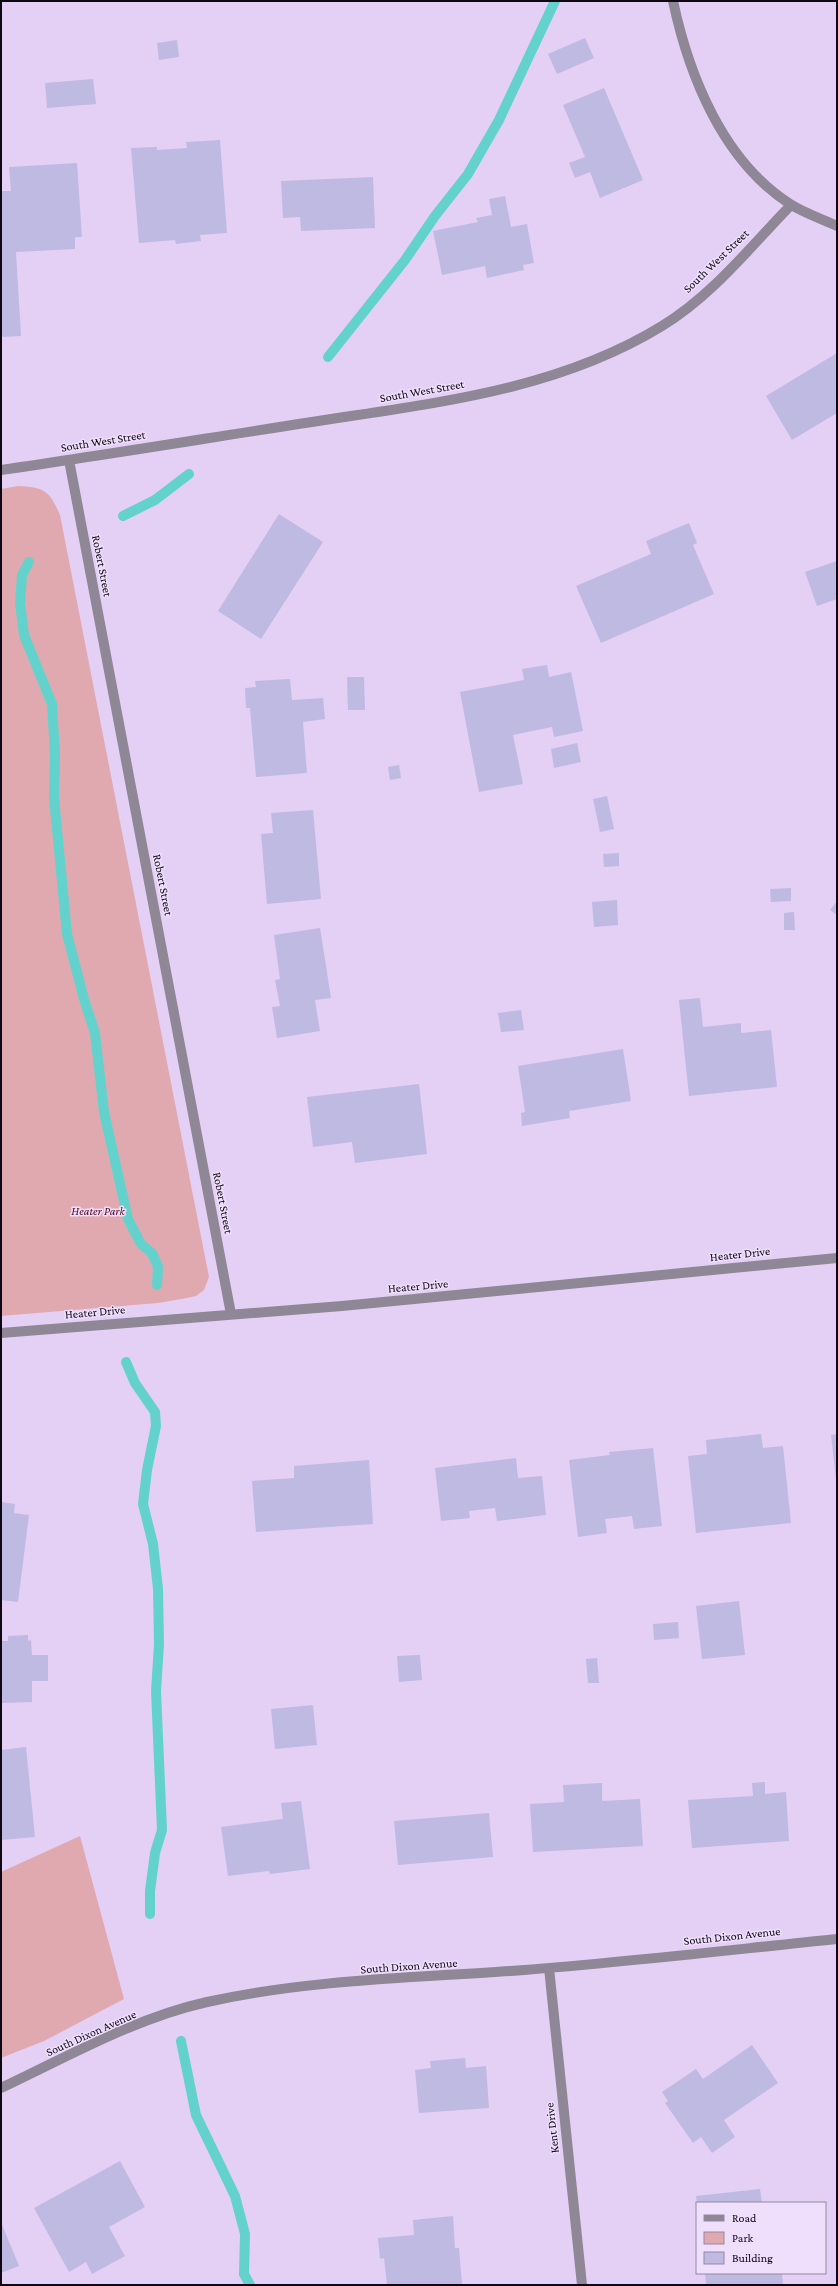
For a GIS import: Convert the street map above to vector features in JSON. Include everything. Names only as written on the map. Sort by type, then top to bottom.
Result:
[{"type":"street","points":[[673,1],[679,28],[712,114],[736,152],[759,179],[791,205],[837,226]]},
{"type":"street","name":"South West Street","points":[[1,470],[484,393],[554,376],[609,355],[664,325],[707,291],[791,205]]},
{"type":"street","name":"Robert Street","points":[[69,460],[231,1314]]},
{"type":"street","name":"Heater Drive","points":[[1,1333],[342,1306],[837,1258]]},
{"type":"street","name":"South Dixon Avenue","points":[[1,2088],[123,2030],[206,2002],[288,1987],[549,1968],[837,1938]]},
{"type":"street","name":"Kent Drive","points":[[549,1968],[582,2285]]},
{"type":"green space","name":"Heater Park","points":[[18,486],[40,489],[45,492],[53,500],[60,515],[209,1277],[204,1290],[196,1296],[187,1298],[158,1303],[1,1316],[1,489]]},
{"type":"green space","points":[[80,1836],[124,1999],[44,2041],[1,2058],[1,1872]]},
{"type":"building","points":[[585,38],[594,58],[557,74],[548,54]]},
{"type":"building","points":[[177,40],[179,57],[159,60],[157,43]]},
{"type":"building","points":[[93,79],[96,104],[47,108],[45,83]]},
{"type":"building","points":[[604,88],[643,180],[600,198],[590,172],[575,178],[569,163],[585,157],[563,105]]},
{"type":"building","points":[[220,140],[227,233],[200,235],[201,241],[176,244],[175,240],[139,243],[131,148],[157,147],[157,150],[187,148],[186,142]]},
{"type":"building","points":[[77,163],[82,237],[75,237],[75,249],[16,252],[21,336],[1,337],[1,191],[11,191],[9,167]]},
{"type":"building","points":[[373,177],[375,228],[301,231],[300,217],[283,218],[281,181]]},
{"type":"building","points":[[505,196],[511,227],[527,224],[534,263],[523,265],[524,270],[487,278],[485,266],[442,275],[433,231],[478,222],[476,218],[492,215],[489,199]]},
{"type":"building","points":[[837,353],[837,413],[792,440],[766,396]]},
{"type":"building","points":[[279,514],[323,542],[261,639],[218,611]]},
{"type":"building","points":[[689,523],[697,543],[693,545],[714,594],[601,643],[576,586],[651,554],[646,541]]},
{"type":"building","points":[[837,561],[837,599],[817,606],[805,572]]},
{"type":"building","points":[[547,665],[549,677],[571,672],[583,731],[554,737],[552,727],[513,735],[523,784],[479,792],[460,692],[524,680],[522,669]]},
{"type":"building","points":[[347,677],[364,677],[365,710],[348,710]]},
{"type":"building","points":[[290,679],[292,700],[323,698],[325,719],[303,722],[307,773],[256,777],[250,708],[246,708],[245,688],[256,687],[255,681]]},
{"type":"building","points":[[577,743],[581,762],[554,768],[551,749]]},
{"type":"building","points":[[399,765],[401,778],[390,780],[388,767]]},
{"type":"building","points":[[607,796],[614,829],[600,832],[593,799]]},
{"type":"building","points":[[313,810],[321,899],[267,904],[261,834],[273,833],[271,813]]},
{"type":"building","points":[[619,853],[619,866],[604,867],[603,854]]},
{"type":"building","points":[[791,888],[791,901],[771,902],[770,889]]},
{"type":"building","points":[[617,900],[618,925],[594,927],[592,902]]},
{"type":"building","points":[[837,901],[837,915],[830,910]]},
{"type":"building","points":[[794,912],[795,930],[784,930],[784,913]]},
{"type":"building","points":[[320,928],[331,998],[315,1000],[320,1031],[277,1038],[272,1007],[280,1006],[275,980],[280,979],[274,935]]},
{"type":"building","points":[[700,998],[703,1027],[741,1023],[741,1033],[771,1030],[777,1087],[689,1096],[679,1000]]},
{"type":"building","points":[[521,1010],[524,1030],[501,1032],[498,1013]]},
{"type":"building","points":[[623,1049],[631,1101],[569,1111],[570,1118],[522,1126],[521,1113],[525,1112],[518,1066]]},
{"type":"building","points":[[419,1084],[427,1154],[355,1163],[352,1142],[313,1147],[307,1097]]},
{"type":"building","points":[[761,1434],[763,1448],[783,1446],[791,1523],[696,1533],[688,1456],[707,1454],[706,1440]]},
{"type":"building","points":[[837,1434],[837,1479],[836,1480],[831,1435]]},
{"type":"building","points":[[653,1448],[662,1526],[634,1529],[632,1516],[605,1519],[607,1533],[578,1537],[569,1460],[610,1455],[609,1452]]},
{"type":"building","points":[[516,1458],[518,1478],[542,1476],[546,1515],[497,1521],[495,1508],[469,1511],[470,1518],[441,1521],[435,1468]]},
{"type":"building","points":[[369,1460],[373,1524],[256,1532],[252,1481],[294,1478],[294,1466]]},
{"type":"building","points":[[1,1502],[15,1504],[14,1513],[29,1515],[18,1602],[1,1600]]},
{"type":"building","points":[[739,1601],[745,1655],[702,1659],[696,1606]]},
{"type":"building","points":[[678,1622],[679,1638],[654,1640],[653,1624]]},
{"type":"building","points":[[28,1635],[28,1641],[31,1640],[32,1655],[48,1655],[48,1681],[32,1681],[32,1702],[1,1703],[1,1641],[8,1641],[8,1636]]},
{"type":"building","points":[[420,1655],[422,1680],[399,1682],[397,1656]]},
{"type":"building","points":[[597,1658],[599,1683],[588,1683],[586,1659]]},
{"type":"building","points":[[313,1705],[317,1745],[275,1749],[271,1709]]},
{"type":"building","points":[[26,1747],[35,1837],[1,1840],[1,1750]]},
{"type":"building","points":[[765,1782],[765,1794],[786,1792],[789,1841],[692,1848],[688,1800],[753,1796],[752,1783]]},
{"type":"building","points":[[602,1783],[602,1801],[640,1799],[643,1846],[533,1852],[530,1804],[564,1802],[563,1785]]},
{"type":"building","points":[[301,1801],[310,1869],[270,1874],[269,1871],[228,1876],[221,1827],[283,1819],[281,1803]]},
{"type":"building","points":[[489,1813],[493,1857],[398,1865],[394,1821]]},
{"type":"building","points":[[752,2045],[778,2083],[724,2120],[735,2137],[712,2153],[701,2137],[693,2143],[665,2103],[668,2101],[662,2092],[696,2069],[703,2079]]},
{"type":"building","points":[[465,2058],[466,2068],[486,2066],[489,2108],[419,2113],[415,2070],[431,2068],[430,2061]]},
{"type":"building","points":[[120,2161],[145,2207],[109,2227],[125,2256],[92,2274],[86,2262],[69,2272],[34,2208]]},
{"type":"building","points":[[760,2189],[762,2202],[697,2202],[696,2196]]},
{"type":"building","points":[[453,2216],[455,2248],[459,2248],[462,2285],[387,2285],[384,2258],[380,2259],[378,2238],[414,2235],[413,2220]]},
{"type":"building","points":[[1,2222],[19,2266],[1,2273]]},
{"type":"building","points":[[705,2274],[782,2274],[783,2285],[706,2285]]},
{"type":"waterway","points":[[328,357],[405,260],[435,216],[468,174],[499,120],[555,1]]},
{"type":"waterway","points":[[123,516],[155,500],[189,474]]},
{"type":"waterway","points":[[29,562],[22,575],[20,603],[24,635],[52,704],[55,754],[54,798],[67,934],[84,999],[95,1033],[104,1112],[128,1219],[141,1244],[152,1253],[158,1267],[157,1285]]},
{"type":"waterway","points":[[126,1362],[135,1383],[155,1412],[156,1426],[147,1470],[143,1504],[153,1544],[158,1589],[159,1644],[156,1691],[162,1830],[155,1853],[150,1891],[150,1914]]},
{"type":"waterway","points":[[181,2041],[196,2115],[235,2196],[245,2234],[244,2274],[250,2285]]}]
